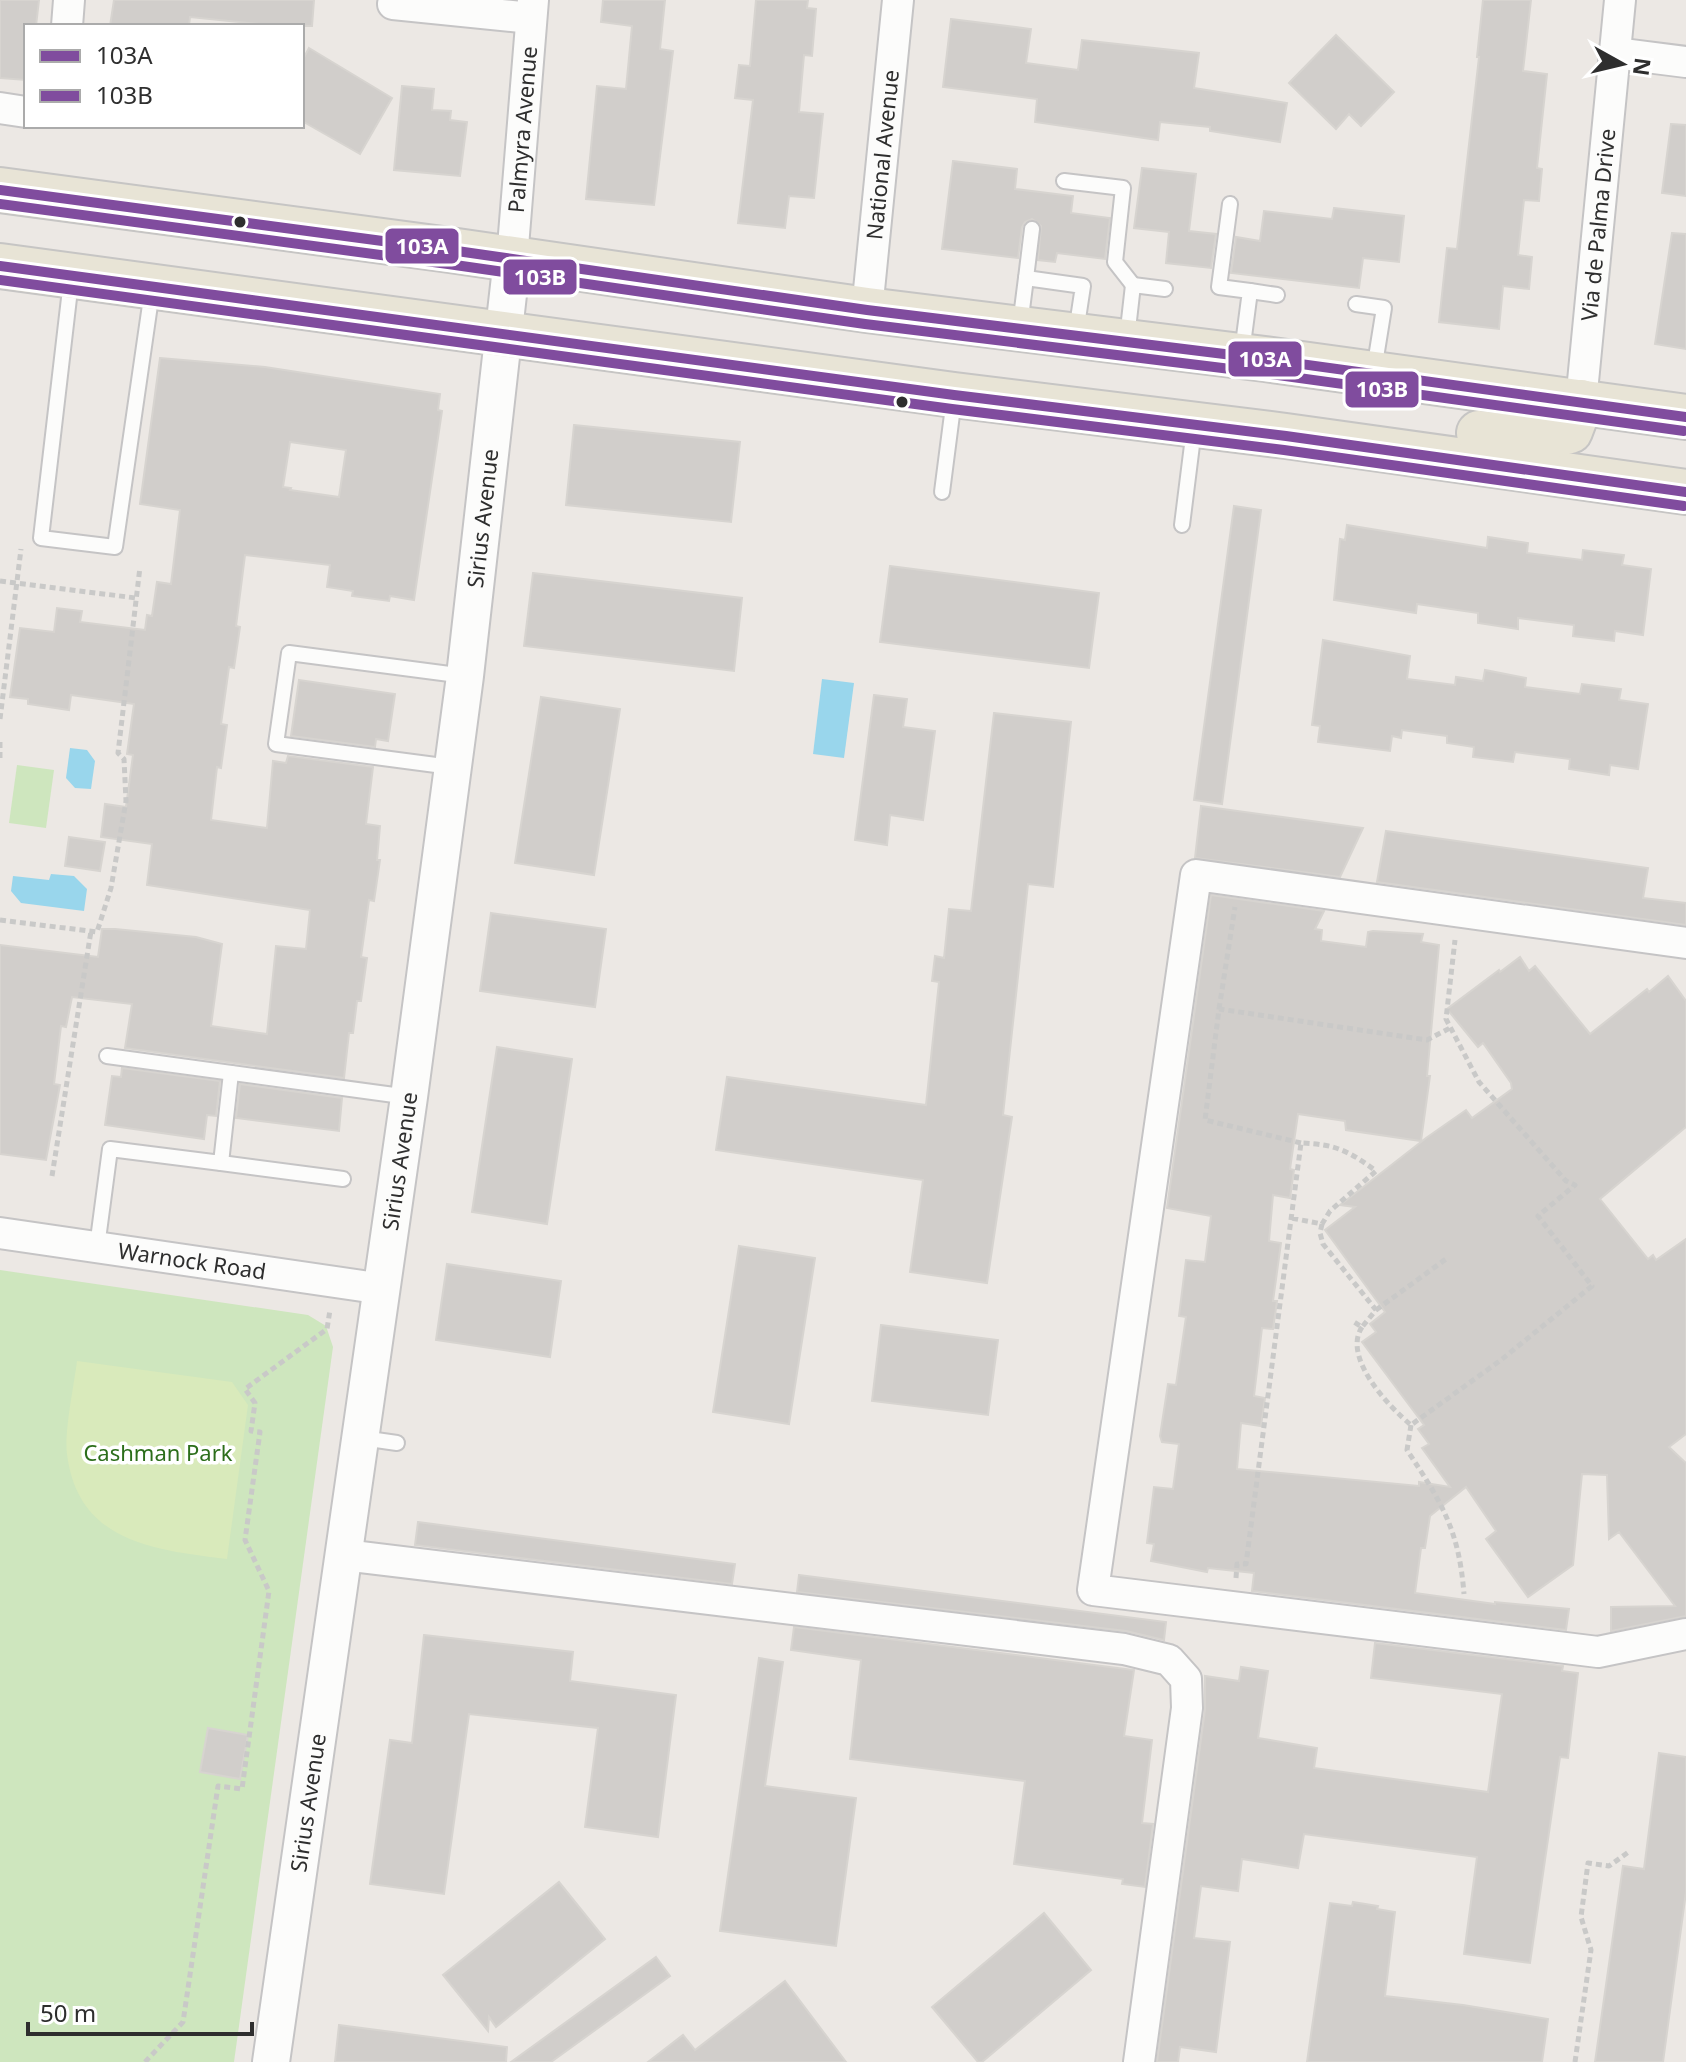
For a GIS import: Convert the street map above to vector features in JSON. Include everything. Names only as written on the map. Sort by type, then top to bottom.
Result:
[{"type":"main road","points":[[0,190],[867,310],[1686,417]]},
{"type":"main road","points":[[0,266],[1686,492]]},
{"type":"main road","points":[[1351,445],[1371,418],[1535,440],[1570,431],[1581,402]]},
{"type":"street","points":[[67,24],[69,0]]},
{"type":"street","name":"National Avenue","points":[[867,310],[898,0]]},
{"type":"street","name":"Via de Palma Drive","points":[[1581,402],[1620,0]]},
{"type":"street","points":[[393,4],[532,9]]},
{"type":"street","name":"Palmyra Avenue","points":[[512,259],[532,9]]},
{"type":"street","points":[[1615,53],[1686,62]]},
{"type":"street","points":[[0,108],[24,112]]},
{"type":"street","name":"Sirius Avenue","points":[[271,2062],[409,1097],[465,676],[512,259]]},
{"type":"street","points":[[1686,943],[1196,875],[1093,1590],[1598,1652],[1686,1634]]},
{"type":"street","name":"Warnock Road","points":[[0,1233],[383,1289]]},
{"type":"street","points":[[344,1555],[1124,1649],[1169,1660],[1186,1679],[1187,1708],[1139,2062]]},
{"type":"lane","points":[[1064,181],[1123,188],[1115,262],[1133,285],[1165,289]]},
{"type":"lane","points":[[1230,204],[1219,287],[1277,295]]},
{"type":"lane","points":[[1019,329],[1032,229]]},
{"type":"lane","points":[[72,276],[41,538],[115,547],[152,287]]},
{"type":"lane","points":[[1026,278],[1083,286],[1076,336]]},
{"type":"lane","points":[[1126,342],[1133,285]]},
{"type":"lane","points":[[1242,357],[1250,291]]},
{"type":"lane","points":[[1356,304],[1384,308],[1374,374]]},
{"type":"lane","points":[[942,492],[954,395]]},
{"type":"lane","points":[[1182,525],[1194,425]]},
{"type":"lane","points":[[451,767],[276,744],[289,653],[465,676]]},
{"type":"lane","points":[[107,1056],[409,1097]]},
{"type":"lane","points":[[221,1163],[231,1073]]},
{"type":"lane","points":[[97,1247],[110,1149],[343,1179]]},
{"type":"lane","points":[[361,1438],[397,1443]]},
{"type":"path","points":[[0,719],[21,547],[41,538]]},
{"type":"path","points":[[0,920],[97,932],[111,888],[126,801],[124,759],[118,753],[140,567]]},
{"type":"path","points":[[0,581],[136,598]]},
{"type":"path","points":[[0,742],[0,761]]},
{"type":"path","points":[[1236,902],[1205,1120],[1301,1143],[1325,1143],[1348,1151],[1376,1171],[1330,1211],[1320,1233],[1323,1244],[1376,1310]]},
{"type":"path","points":[[1459,911],[1446,1019],[1479,1082],[1566,1181],[1575,1185],[1538,1216],[1592,1286],[1501,1360],[1411,1425],[1407,1450],[1451,1522],[1461,1562],[1464,1594]]},
{"type":"path","points":[[52,1176],[91,931]]},
{"type":"path","points":[[1219,1009],[1427,1040],[1450,1028]]},
{"type":"path","points":[[1234,1592],[1237,1564],[1246,1564],[1301,1143]]},
{"type":"path","points":[[1291,1218],[1322,1224]]},
{"type":"path","points":[[1411,1425],[1372,1381],[1357,1355],[1355,1343],[1362,1327],[1376,1310],[1446,1259]]},
{"type":"path","points":[[145,2062],[183,2022],[218,1786],[242,1789],[269,1591],[245,1540],[260,1432],[251,1431],[255,1403],[245,1389],[327,1329],[334,1282]]},
{"type":"path","points":[[1354,1322],[1362,1327]]},
{"type":"path","points":[[1575,2062],[1591,1950],[1581,1917],[1588,1863],[1609,1866],[1630,1851]]},
{"type":"green space","points":[[17,765],[54,770],[46,828],[9,823]]},
{"type":"green space","name":"Cashman Park","points":[[0,1270],[308,1315],[326,1326],[333,1347],[234,2062],[0,2062]]},
{"type":"green space","points":[[77,1361],[232,1382],[248,1405],[227,1559],[148,1545],[103,1524],[87,1507],[74,1484],[66,1445]]},
{"type":"water","points":[[822,679],[854,683],[844,758],[813,754]]},
{"type":"water","points":[[70,748],[87,750],[95,761],[91,789],[75,788],[66,778]]},
{"type":"water","points":[[51,874],[74,876],[87,889],[84,911],[21,903],[11,891],[13,876],[49,880]]},
{"type":"building","points":[[0,0],[39,0],[36,24],[24,24],[24,80],[0,78]]},
{"type":"building","points":[[114,0],[314,0],[312,26],[190,17],[189,24],[110,24]]},
{"type":"building","points":[[603,0],[665,0],[660,49],[673,51],[654,205],[586,199],[597,86],[626,89],[632,26],[601,22]]},
{"type":"building","points":[[756,0],[808,0],[807,8],[816,9],[812,56],[804,55],[799,112],[823,114],[814,198],[789,196],[785,228],[738,223],[753,100],[735,98],[739,65],[750,66]]},
{"type":"building","points":[[1483,0],[1531,0],[1523,71],[1547,74],[1537,168],[1542,169],[1539,201],[1524,200],[1518,255],[1532,257],[1529,289],[1503,286],[1499,329],[1439,322],[1447,248],[1457,249]]},
{"type":"building","points":[[951,19],[1031,29],[1026,63],[1078,70],[1082,40],[1199,53],[1194,88],[1287,103],[1280,142],[1210,131],[1210,127],[1160,122],[1158,140],[1035,122],[1037,99],[943,87]]},
{"type":"building","points":[[1336,35],[1394,92],[1361,126],[1349,114],[1336,129],[1289,83]]},
{"type":"building","points":[[309,48],[392,98],[360,154],[304,122],[304,57]]},
{"type":"building","points":[[402,86],[434,89],[432,110],[451,111],[450,120],[467,122],[460,176],[394,170]]},
{"type":"building","points":[[1671,124],[1686,125],[1686,196],[1662,193]]},
{"type":"building","points":[[953,161],[1017,169],[1015,189],[1073,196],[1071,213],[1110,218],[1105,259],[1057,253],[1055,262],[1038,260],[1041,226],[1032,219],[1022,227],[1018,258],[942,249]]},
{"type":"building","points":[[1142,168],[1196,174],[1189,231],[1216,234],[1211,268],[1166,263],[1169,232],[1134,228]]},
{"type":"building","points":[[1334,208],[1404,216],[1399,262],[1363,258],[1359,288],[1231,273],[1236,237],[1260,241],[1264,211],[1332,219]]},
{"type":"building","points":[[1672,233],[1686,234],[1686,349],[1655,344]]},
{"type":"building","points":[[160,358],[265,367],[440,394],[438,410],[442,411],[414,600],[390,596],[389,601],[352,596],[353,591],[327,587],[330,565],[245,555],[236,626],[240,627],[234,668],[229,667],[221,724],[227,725],[221,768],[217,767],[211,820],[267,828],[273,761],[286,763],[288,756],[373,767],[366,824],[380,826],[377,860],[380,860],[374,901],[369,900],[361,957],[367,958],[361,1001],[357,1001],[353,1033],[349,1033],[344,1078],[125,1048],[132,1004],[72,997],[66,1027],[61,1026],[54,1084],[60,1085],[46,1160],[0,1154],[0,945],[98,957],[102,929],[196,937],[222,944],[211,1026],[267,1034],[276,946],[306,949],[310,910],[147,885],[152,844],[101,837],[105,804],[126,807],[133,755],[127,754],[134,704],[71,695],[69,710],[28,704],[28,699],[10,697],[20,628],[54,632],[57,608],[82,611],[80,622],[145,630],[147,615],[152,616],[157,582],[171,584],[180,510],[140,504]],"holes":[[[290,442],[346,450],[339,497],[283,487]]]},
{"type":"building","points":[[574,425],[740,442],[731,522],[566,505]]},
{"type":"building","points":[[1234,506],[1261,510],[1222,804],[1194,800]]},
{"type":"building","points":[[1347,525],[1487,548],[1488,537],[1528,543],[1527,553],[1582,560],[1583,550],[1624,555],[1622,565],[1651,569],[1643,635],[1615,631],[1614,641],[1573,636],[1574,625],[1518,618],[1518,629],[1478,623],[1478,613],[1417,604],[1416,613],[1334,600],[1340,539],[1345,540]]},
{"type":"building","points":[[890,566],[1099,593],[1089,668],[880,642]]},
{"type":"building","points":[[533,573],[742,598],[734,671],[524,646]]},
{"type":"building","points":[[1323,640],[1410,656],[1407,679],[1455,685],[1456,677],[1483,681],[1485,670],[1526,678],[1525,687],[1580,694],[1582,684],[1621,689],[1619,700],[1648,704],[1638,769],[1610,765],[1609,775],[1569,769],[1570,759],[1515,752],[1513,762],[1473,757],[1474,747],[1447,743],[1447,736],[1402,730],[1401,738],[1392,736],[1390,751],[1318,742],[1320,726],[1312,725]]},
{"type":"building","points":[[299,680],[395,694],[388,741],[376,739],[375,747],[291,736]]},
{"type":"building","points":[[874,695],[907,699],[903,727],[935,731],[923,820],[890,815],[887,845],[855,840]]},
{"type":"building","points":[[541,697],[620,709],[594,875],[515,863]]},
{"type":"building","points":[[994,713],[1071,722],[1053,887],[1028,884],[1003,1115],[1012,1117],[987,1283],[910,1272],[923,1180],[716,1150],[727,1077],[926,1105],[939,982],[932,981],[935,956],[944,958],[949,909],[971,911]]},
{"type":"building","points":[[1201,806],[1363,828],[1340,877],[1195,858]]},
{"type":"building","points":[[1386,831],[1648,868],[1643,898],[1686,903],[1686,925],[1377,882]]},
{"type":"building","points":[[69,837],[105,842],[100,871],[65,866]]},
{"type":"building","points":[[1211,895],[1324,911],[1315,929],[1322,930],[1321,941],[1366,947],[1368,932],[1373,931],[1423,934],[1421,942],[1439,945],[1427,1076],[1430,1076],[1421,1141],[1346,1130],[1345,1121],[1298,1114],[1290,1169],[1294,1170],[1290,1198],[1273,1195],[1269,1241],[1281,1243],[1273,1301],[1277,1301],[1273,1329],[1262,1328],[1254,1396],[1265,1398],[1261,1426],[1241,1423],[1237,1469],[1450,1487],[1422,1448],[1429,1444],[1418,1429],[1424,1425],[1362,1342],[1376,1332],[1370,1324],[1385,1312],[1325,1230],[1355,1207],[1340,1205],[1426,1138],[1466,1110],[1472,1118],[1512,1089],[1483,1043],[1478,1047],[1447,1009],[1520,957],[1529,971],[1535,966],[1590,1034],[1668,976],[1686,1001],[1686,1127],[1600,1199],[1648,1259],[1653,1255],[1656,1260],[1686,1239],[1686,1434],[1669,1447],[1686,1463],[1686,1616],[1611,1631],[1611,1607],[1675,1606],[1619,1532],[1609,1539],[1607,1475],[1582,1474],[1573,1565],[1528,1597],[1486,1539],[1496,1531],[1466,1487],[1430,1516],[1425,1548],[1421,1548],[1415,1593],[1495,1604],[1569,1609],[1566,1630],[1252,1591],[1254,1573],[1208,1568],[1207,1572],[1151,1561],[1154,1544],[1147,1543],[1154,1487],[1173,1489],[1179,1444],[1162,1442],[1160,1436],[1168,1384],[1176,1385],[1186,1317],[1179,1316],[1186,1260],[1205,1262],[1211,1216],[1167,1208]]},
{"type":"building","points":[[491,913],[606,929],[595,1007],[480,991]]},
{"type":"building","points":[[497,1047],[572,1059],[547,1224],[472,1212]]},
{"type":"building","points":[[122,1068],[220,1081],[216,1116],[207,1115],[204,1139],[105,1125],[112,1076],[121,1077]]},
{"type":"building","points":[[240,1084],[342,1098],[339,1131],[236,1118]]},
{"type":"building","points":[[739,1246],[815,1258],[789,1424],[713,1412]]},
{"type":"building","points":[[447,1264],[561,1281],[550,1357],[436,1340]]},
{"type":"building","points":[[881,1325],[998,1340],[988,1415],[872,1401]]},
{"type":"building","points":[[418,1522],[735,1564],[732,1584],[415,1545]]},
{"type":"building","points":[[799,1575],[1166,1622],[1164,1640],[1126,1631],[797,1592]]},
{"type":"building","points":[[794,1627],[1134,1670],[1124,1736],[1152,1740],[1142,1823],[1153,1824],[1145,1887],[1122,1884],[1123,1879],[1014,1864],[1025,1781],[850,1759],[861,1660],[791,1650]]},
{"type":"building","points":[[424,1635],[573,1652],[570,1681],[676,1695],[658,1837],[585,1827],[598,1728],[469,1714],[444,1894],[370,1884],[390,1740],[412,1743]]},
{"type":"building","points":[[1375,1643],[1563,1666],[1562,1671],[1578,1673],[1568,1758],[1560,1757],[1530,1963],[1464,1954],[1477,1857],[1304,1834],[1298,1868],[1242,1859],[1238,1891],[1201,1886],[1194,1938],[1230,1942],[1216,2052],[1180,2047],[1178,2062],[1157,2062],[1205,1710],[1205,1676],[1239,1681],[1241,1667],[1268,1671],[1258,1738],[1317,1748],[1314,1768],[1488,1792],[1502,1694],[1371,1678]]},
{"type":"building","points":[[759,1658],[783,1662],[765,1786],[856,1798],[836,1946],[720,1931]]},
{"type":"building","points":[[208,1728],[248,1735],[240,1779],[200,1772]]},
{"type":"building","points":[[1659,1753],[1686,1757],[1686,1892],[1663,2062],[1595,2062],[1623,1866],[1644,1869]]},
{"type":"building","points":[[559,1882],[605,1939],[496,2027],[489,2017],[488,2031],[443,1975]]},
{"type":"building","points":[[1353,1902],[1395,1912],[1385,1996],[1548,2019],[1542,2062],[1307,2062],[1330,1903],[1352,1906]]},
{"type":"building","points":[[1044,1913],[1091,1970],[982,2062],[978,2062],[932,2007]]},
{"type":"building","points":[[656,1957],[670,1976],[551,2062],[511,2062]]},
{"type":"building","points":[[785,1981],[846,2062],[648,2062],[683,2035],[695,2050]]},
{"type":"building","points":[[339,2025],[507,2047],[506,2062],[335,2062]]},
{"type":"transit line","name":"103A","points":[[0,190],[867,310],[1265,359],[1686,417]]},
{"type":"transit line","name":"103B","points":[[0,204],[865,324],[1263,373],[1684,431]]},
{"type":"transit line","name":"103A","points":[[0,266],[1686,492]]},
{"type":"transit line","name":"103B","points":[[0,280],[1684,506]]}]
